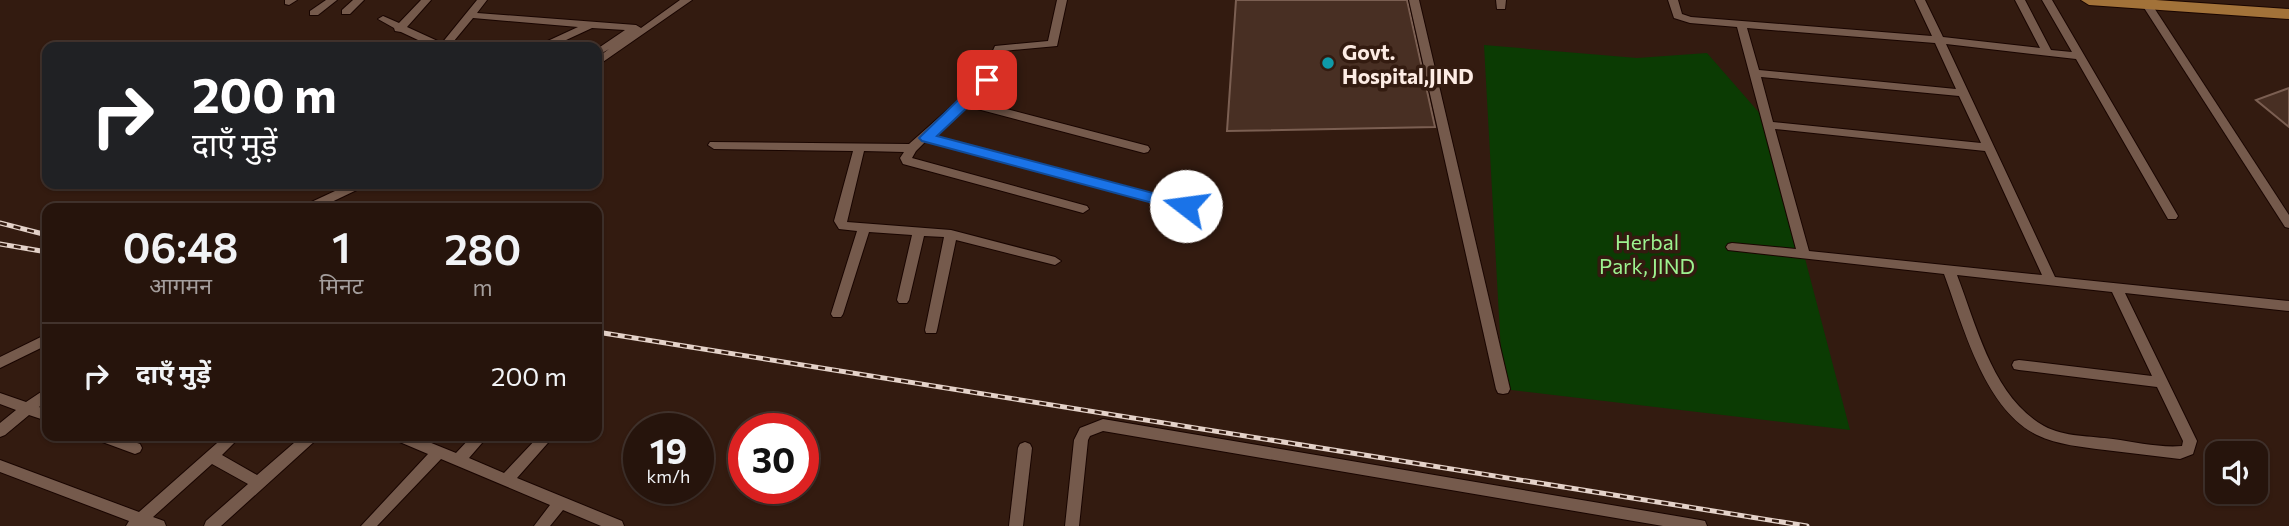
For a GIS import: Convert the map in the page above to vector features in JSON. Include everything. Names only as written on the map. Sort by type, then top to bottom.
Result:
[{"type":"highway","points":[[2089,0],[2186,2],[2289,9]]},
{"type":"highway","points":[[2186,2],[2289,15]]},
{"type":"street","points":[[314,13],[332,0]]},
{"type":"street","points":[[346,12],[359,0]]},
{"type":"street","points":[[399,29],[426,0]]},
{"type":"street","points":[[447,42],[482,0]]},
{"type":"street","points":[[603,53],[674,0]]},
{"type":"street","points":[[603,53],[687,0]]},
{"type":"street","points":[[1062,0],[1053,44],[999,48],[987,80],[927,138],[912,148],[906,158],[907,161],[1083,209]]},
{"type":"street","points":[[1414,0],[1503,389]]},
{"type":"street","points":[[1673,0],[1676,13],[1682,18],[1938,40],[2077,56]]},
{"type":"street","points":[[1920,0],[2050,279]]},
{"type":"street","points":[[2020,0],[2046,51]]},
{"type":"street","points":[[2047,0],[2172,216]]},
{"type":"street","points":[[2150,2],[2289,209]]},
{"type":"street","points":[[2150,2],[2289,224]]},
{"type":"street","points":[[470,15],[636,28]]},
{"type":"street","points":[[383,19],[431,42]]},
{"type":"street","points":[[1741,23],[1804,255]]},
{"type":"street","points":[[553,42],[591,25]]},
{"type":"street","points":[[1756,73],[1965,93]]},
{"type":"street","points":[[966,102],[1144,149]]},
{"type":"street","points":[[1770,125],[1989,148]]},
{"type":"street","points":[[927,138],[1186,206]]},
{"type":"street","points":[[714,145],[912,148]]},
{"type":"street","points":[[859,148],[840,224],[951,234],[1055,261]]},
{"type":"street","points":[[319,203],[349,189]]},
{"type":"street","points":[[837,314],[864,228]]},
{"type":"street","points":[[903,300],[919,231]]},
{"type":"street","points":[[931,330],[951,234]]},
{"type":"street","points":[[1732,247],[2289,306]]},
{"type":"street","points":[[1949,270],[1996,388],[2022,419],[2048,436],[2180,453],[2188,450],[2190,441],[2116,288]]},
{"type":"street","points":[[0,363],[42,344]]},
{"type":"street","points":[[2019,365],[2161,382]]},
{"type":"street","points":[[0,431],[42,397]]},
{"type":"street","points":[[0,398],[42,414]]},
{"type":"street","points":[[1072,526],[1081,440],[1085,432],[1092,427],[1103,425],[1700,526]]},
{"type":"street","points":[[118,441],[135,448]]},
{"type":"street","points":[[137,523],[228,441]]},
{"type":"street","points":[[211,526],[305,441]]},
{"type":"street","points":[[423,441],[439,452],[617,526]]},
{"type":"street","points":[[458,460],[476,441]]},
{"type":"street","points":[[506,481],[542,441]]},
{"type":"street","points":[[1016,526],[1025,448]]},
{"type":"street","points":[[368,526],[439,452]]},
{"type":"street","points":[[211,456],[258,483]]},
{"type":"street","points":[[0,466],[137,523],[159,526]]},
{"type":"street","points":[[541,526],[559,504]]},
{"type":"green space","name":"Herbal Park, JIND","points":[[1484,45],[1637,58],[1707,53],[1770,125],[1850,430],[1503,389]]},
{"type":"building","name":"Govt. Hospital,JIND","points":[[1236,0],[1407,0],[1435,127],[1227,131]]},
{"type":"building","points":[[2289,88],[2289,127],[2256,100]]},
{"type":"railway","points":[[0,223],[42,234]]},
{"type":"railway","points":[[0,244],[42,251]]},
{"type":"railway","points":[[602,333],[1807,526]]},
{"type":"place","name":"Govt. Hospital,JIND","points":[[1328,63]]},
{"type":"route","points":[[987,80],[981,89],[927,138],[1186,206]]}]
